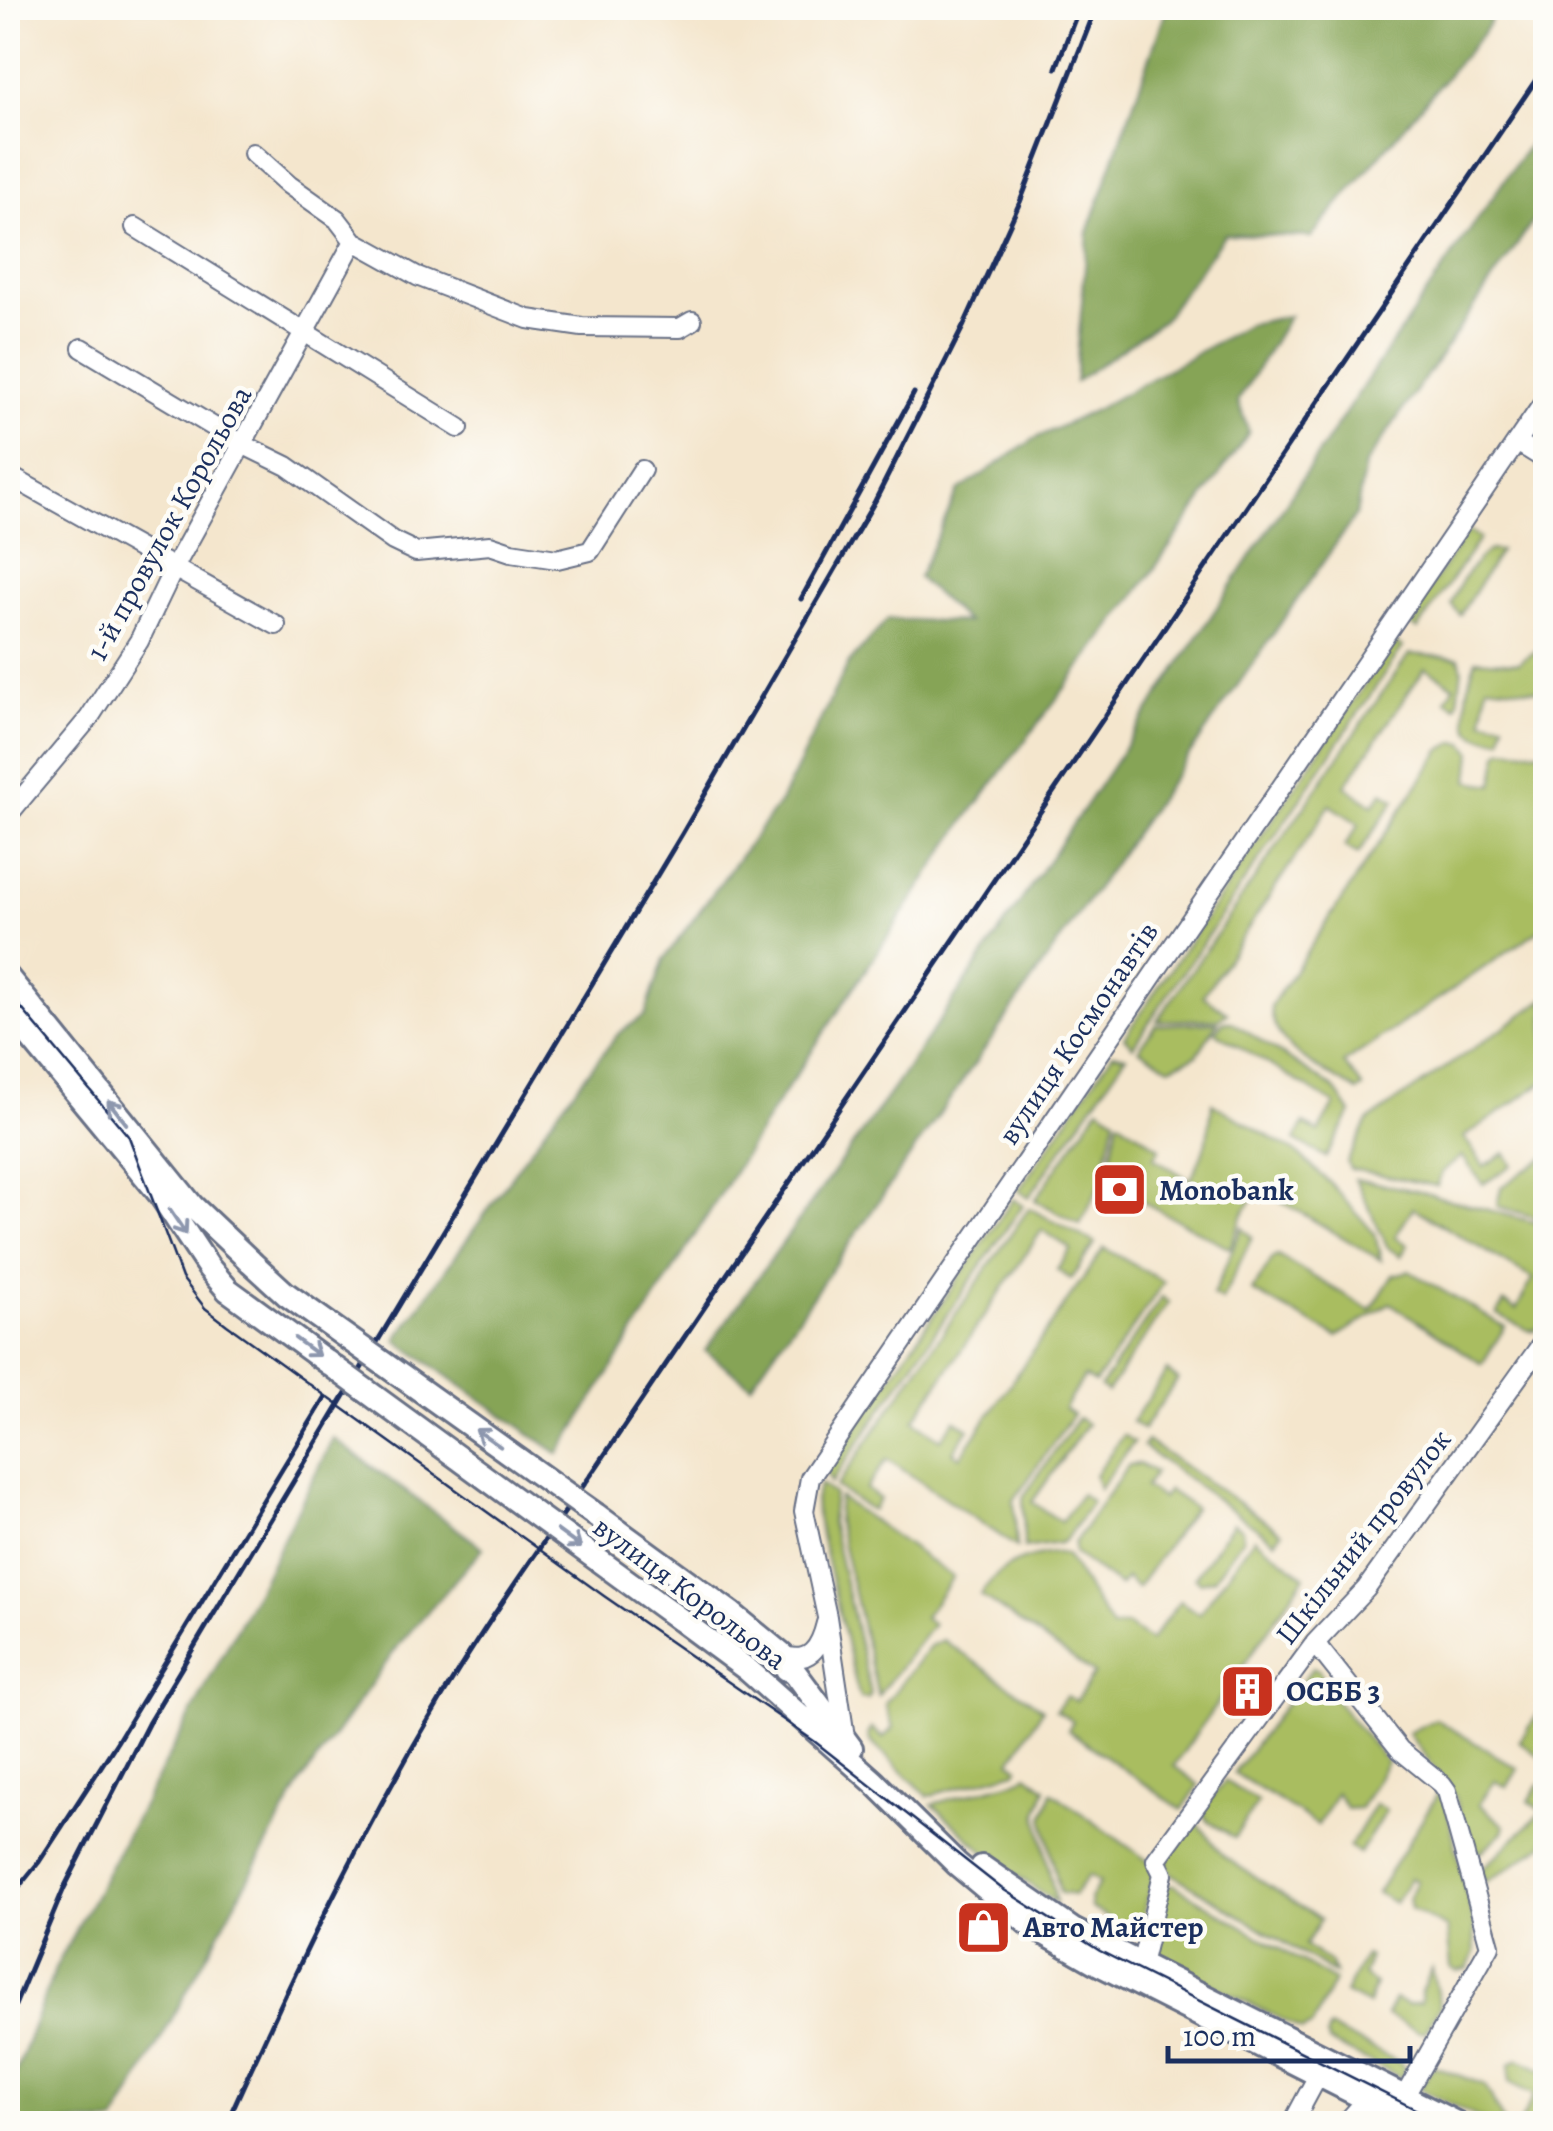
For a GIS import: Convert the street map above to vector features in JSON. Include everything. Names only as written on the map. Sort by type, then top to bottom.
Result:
[{"type":"main road","name":"вулиця Корольова","points":[[8,978],[192,1206],[286,1294],[700,1590],[782,1655],[846,1742],[963,1853],[1138,1974],[1320,2072],[1398,2109],[1458,2124]]},
{"type":"main road","name":"вулиця Корольова","points":[[8,1010],[160,1194],[228,1290],[748,1670],[874,1782],[957,1864],[1030,1925],[1138,1974],[1398,2109]]},
{"type":"main road","points":[[748,1670],[782,1655],[808,1723]]},
{"type":"main road","points":[[846,1742],[874,1782]]},
{"type":"street","points":[[252,153],[337,219],[354,241],[417,276],[528,320],[582,327],[680,328],[692,320]]},
{"type":"street","points":[[135,227],[459,428]]},
{"type":"street","name":"1-й провулок Корольова","points":[[8,815],[90,718],[139,641],[174,568],[354,241]]},
{"type":"street","points":[[82,348],[244,445],[288,466],[393,541],[416,552],[490,545],[558,559],[590,551],[642,470]]},
{"type":"street","name":"вулиця Космонавтів","points":[[846,1742],[827,1618],[804,1511],[812,1474],[1546,399]]},
{"type":"street","points":[[1517,442],[1546,460]]},
{"type":"street","points":[[8,475],[276,625]]},
{"type":"street","name":"Шкільний провулок","points":[[1138,1974],[1164,1874],[1156,1860],[1315,1643],[1366,1588],[1546,1338]]},
{"type":"street","points":[[782,1655],[805,1658],[816,1651],[827,1618]]},
{"type":"street","points":[[1315,1643],[1400,1750],[1447,1791],[1490,1946],[1398,2109],[1361,2106],[1345,2124]]},
{"type":"street","points":[[1292,2124],[1320,2072]]},
{"type":"green space","points":[[1167,8],[1498,8],[1483,33],[1311,237],[1225,234],[1163,320],[1075,382],[1088,232]]},
{"type":"green space","points":[[1545,121],[1545,204],[1365,465],[1356,515],[751,1385],[705,1351],[895,1086],[1375,368]]},
{"type":"green space","points":[[1289,316],[1238,401],[1249,432],[1148,578],[966,819],[774,1108],[559,1454],[396,1340],[559,1109],[619,1033],[645,1015],[664,959],[780,802],[848,664],[888,619],[967,622],[918,578],[958,491],[1034,439],[1095,410],[1249,324]]},
{"type":"green space","points":[[1468,530],[1480,538],[1418,629],[1406,623]]},
{"type":"green space","points":[[1490,550],[1500,551],[1460,615],[1451,605],[1457,590],[1472,567]]},
{"type":"green space","points":[[1394,642],[1403,647],[1133,1046],[1124,1037]]},
{"type":"green space","points":[[1545,645],[1545,691],[1487,685],[1483,720],[1504,722],[1502,739],[1474,734],[1468,725],[1466,707],[1476,660],[1518,663]]},
{"type":"green space","points":[[1409,654],[1459,658],[1462,669],[1458,702],[1456,706],[1446,700],[1454,686],[1425,668],[1345,786],[1373,805],[1383,792],[1395,800],[1358,854],[1345,846],[1359,824],[1330,805],[1203,996],[1228,1013],[1218,1019],[1157,1021]]},
{"type":"green space","points":[[1455,742],[1465,743],[1472,752],[1469,781],[1493,785],[1503,749],[1545,752],[1545,926],[1344,1063],[1363,1088],[1357,1091],[1290,1047],[1273,1021],[1271,1006],[1441,750]]},
{"type":"green space","points":[[1545,999],[1545,1081],[1464,1137],[1484,1166],[1505,1153],[1513,1165],[1483,1184],[1462,1156],[1442,1172],[1437,1186],[1350,1169],[1347,1162],[1368,1121]]},
{"type":"green space","points":[[1218,1022],[1197,1055],[1170,1067],[1139,1049],[1155,1025]]},
{"type":"green space","points":[[1223,1022],[1232,1022],[1335,1089],[1351,1113],[1326,1157],[1295,1140],[1304,1124],[1319,1132],[1335,1104],[1215,1032]]},
{"type":"green space","points":[[1113,1053],[1126,1056],[1029,1197],[1018,1191]]},
{"type":"green space","points":[[1212,1103],[1297,1153],[1330,1183],[1375,1234],[1381,1260],[1259,1188],[1243,1214],[1230,1248],[1106,1182],[1118,1120],[1160,1148],[1154,1158],[1190,1180],[1206,1143]]},
{"type":"green space","points":[[1099,1107],[1115,1118],[1101,1183],[1080,1224],[1035,1200]]},
{"type":"green space","points":[[1545,1157],[1545,1220],[1497,1206],[1501,1187]]},
{"type":"green space","points":[[1355,1179],[1545,1225],[1545,1319],[1536,1330],[1527,1330],[1497,1314],[1504,1302],[1516,1309],[1533,1279],[1413,1208],[1395,1237],[1408,1245],[1401,1256],[1388,1248]]},
{"type":"green space","points":[[1013,1199],[1023,1205],[831,1483],[826,1472]]},
{"type":"green space","points":[[1029,1208],[1095,1243],[1071,1279],[1057,1270],[1071,1249],[1042,1230],[914,1420],[941,1439],[955,1420],[969,1429],[953,1452],[960,1457],[1104,1248],[1164,1282],[1095,1383],[1084,1377],[1064,1408],[1073,1414],[1014,1500],[1017,1547],[887,1459],[866,1489],[880,1499],[872,1511],[836,1487]]},
{"type":"green space","points":[[1242,1227],[1252,1237],[1222,1300],[1213,1295]]},
{"type":"green space","points":[[1278,1256],[1371,1310],[1393,1275],[1409,1271],[1505,1327],[1482,1364],[1390,1303],[1337,1337],[1252,1291]]},
{"type":"green space","points":[[1162,1297],[1169,1302],[1107,1392],[1100,1387]]},
{"type":"green space","points":[[1167,1371],[1178,1379],[1143,1429],[1132,1422]]},
{"type":"green space","points":[[1078,1418],[1087,1424],[1032,1502],[1061,1522],[1081,1494],[1092,1502],[1066,1539],[1024,1548],[1023,1497]]},
{"type":"green space","points":[[1123,1435],[1134,1442],[1099,1489],[1095,1475]]},
{"type":"green space","points":[[333,1438],[483,1548],[401,1642],[302,1781],[115,2123],[8,2123],[8,2092],[55,1969],[262,1581]]},
{"type":"green space","points":[[1147,1441],[1282,1532],[1275,1541],[1143,1447]]},
{"type":"green space","points":[[1139,1464],[1155,1472],[1145,1487],[1162,1498],[1168,1490],[1194,1508],[1137,1588],[1126,1578],[1119,1586],[1074,1553],[1074,1543],[1124,1471],[1129,1465]]},
{"type":"green space","points":[[820,1484],[834,1494],[831,1522],[871,1694],[868,1699],[860,1698],[858,1693],[816,1514]]},
{"type":"green space","points":[[839,1497],[953,1577],[924,1617],[933,1624],[878,1696],[837,1521]]},
{"type":"green space","points":[[1233,1523],[1242,1529],[1243,1538],[1214,1579],[1201,1582],[1195,1577]]},
{"type":"green space","points":[[1254,1538],[1305,1576],[1174,1766],[1199,1785],[1182,1810],[1068,1730],[1073,1721],[1056,1710],[1066,1696],[1076,1701],[1094,1674],[980,1595],[999,1573],[1013,1564],[1041,1555],[1063,1554],[1112,1628],[1127,1625],[1150,1641],[1180,1601],[1199,1614]]},
{"type":"green space","points":[[943,1640],[1043,1709],[1011,1761],[1018,1767],[1016,1771],[928,1796],[868,1735],[872,1728],[883,1738],[893,1728],[885,1704],[930,1646]]},
{"type":"green space","points":[[1313,1667],[1320,1671],[1324,1686],[1387,1762],[1360,1808],[1347,1809],[1336,1793],[1318,1825],[1234,1773]]},
{"type":"green space","points":[[1545,1704],[1545,1760],[1519,1741]]},
{"type":"green space","points":[[1436,1719],[1518,1769],[1507,1787],[1495,1781],[1479,1804],[1505,1826],[1480,1853],[1471,1851],[1455,1796],[1408,1733]]},
{"type":"green space","points":[[1027,1774],[1046,1788],[1037,1813],[1056,1903],[990,1857],[932,1804],[1019,1780]]},
{"type":"green space","points":[[1225,1781],[1258,1802],[1234,1838],[1208,1821],[1201,1811]]},
{"type":"green space","points":[[1539,1784],[1545,1788],[1545,1844],[1486,1883],[1479,1872],[1542,1812],[1529,1801]]},
{"type":"green space","points":[[1442,1787],[1474,1924],[1475,1952],[1468,1969],[1457,1971],[1451,1968],[1447,1928],[1411,1909],[1409,1898],[1417,1881],[1410,1878],[1395,1903],[1377,1893]]},
{"type":"green space","points":[[1052,1792],[1151,1863],[1155,1872],[1138,1935],[1125,1939],[1108,1930],[1113,1920],[1091,1908],[1090,1899],[1100,1882],[1089,1875],[1074,1895],[1060,1893],[1043,1817]]},
{"type":"green space","points":[[1375,1804],[1386,1810],[1360,1853],[1349,1847]]},
{"type":"green space","points":[[1193,1821],[1223,1856],[1321,1920],[1305,1945],[1330,1963],[1335,1974],[1172,1874],[1167,1857]]},
{"type":"green space","points":[[1172,1884],[1334,1981],[1312,2026],[1302,2030],[1150,1953],[1167,1887]]},
{"type":"green space","points":[[1365,1955],[1370,1957],[1363,1975],[1375,1984],[1368,2005],[1345,1993]]},
{"type":"green space","points":[[1432,1969],[1440,2006],[1426,2031],[1420,2032],[1387,2015],[1395,1999],[1407,2005],[1421,2003],[1421,1991]]},
{"type":"green space","points":[[1330,2028],[1401,2063],[1405,2070],[1402,2078],[1329,2042],[1326,2037]]},
{"type":"green space","points":[[1519,2059],[1545,2071],[1545,2123],[1520,2123],[1534,2095],[1509,2082],[1510,2064]]},
{"type":"green space","points":[[1433,2066],[1485,2085],[1504,2123],[1489,2123],[1420,2089]]},
{"type":"tram line","points":[[8,992],[129,1137],[182,1278],[205,1308],[604,1596],[814,1741],[1001,1888],[1100,1951],[1445,2124]]},
{"type":"railway","points":[[1056,68],[1079,8]]},
{"type":"railway","points":[[8,2022],[64,1888],[149,1722],[682,834],[875,501],[964,325],[1020,202],[1096,8]]},
{"type":"railway","points":[[226,2124],[349,1865],[470,1652],[1546,65]]},
{"type":"railway","points":[[801,599],[914,393]]},
{"type":"railway","points":[[8,1900],[39,1862],[117,1742],[325,1398]]},
{"type":"place","name":"Monobank","points":[[1120,1190]]},
{"type":"place","name":"ОСББ 3","points":[[1247,1691]]},
{"type":"place","name":"Авто Майстер","points":[[984,1927]]}]
